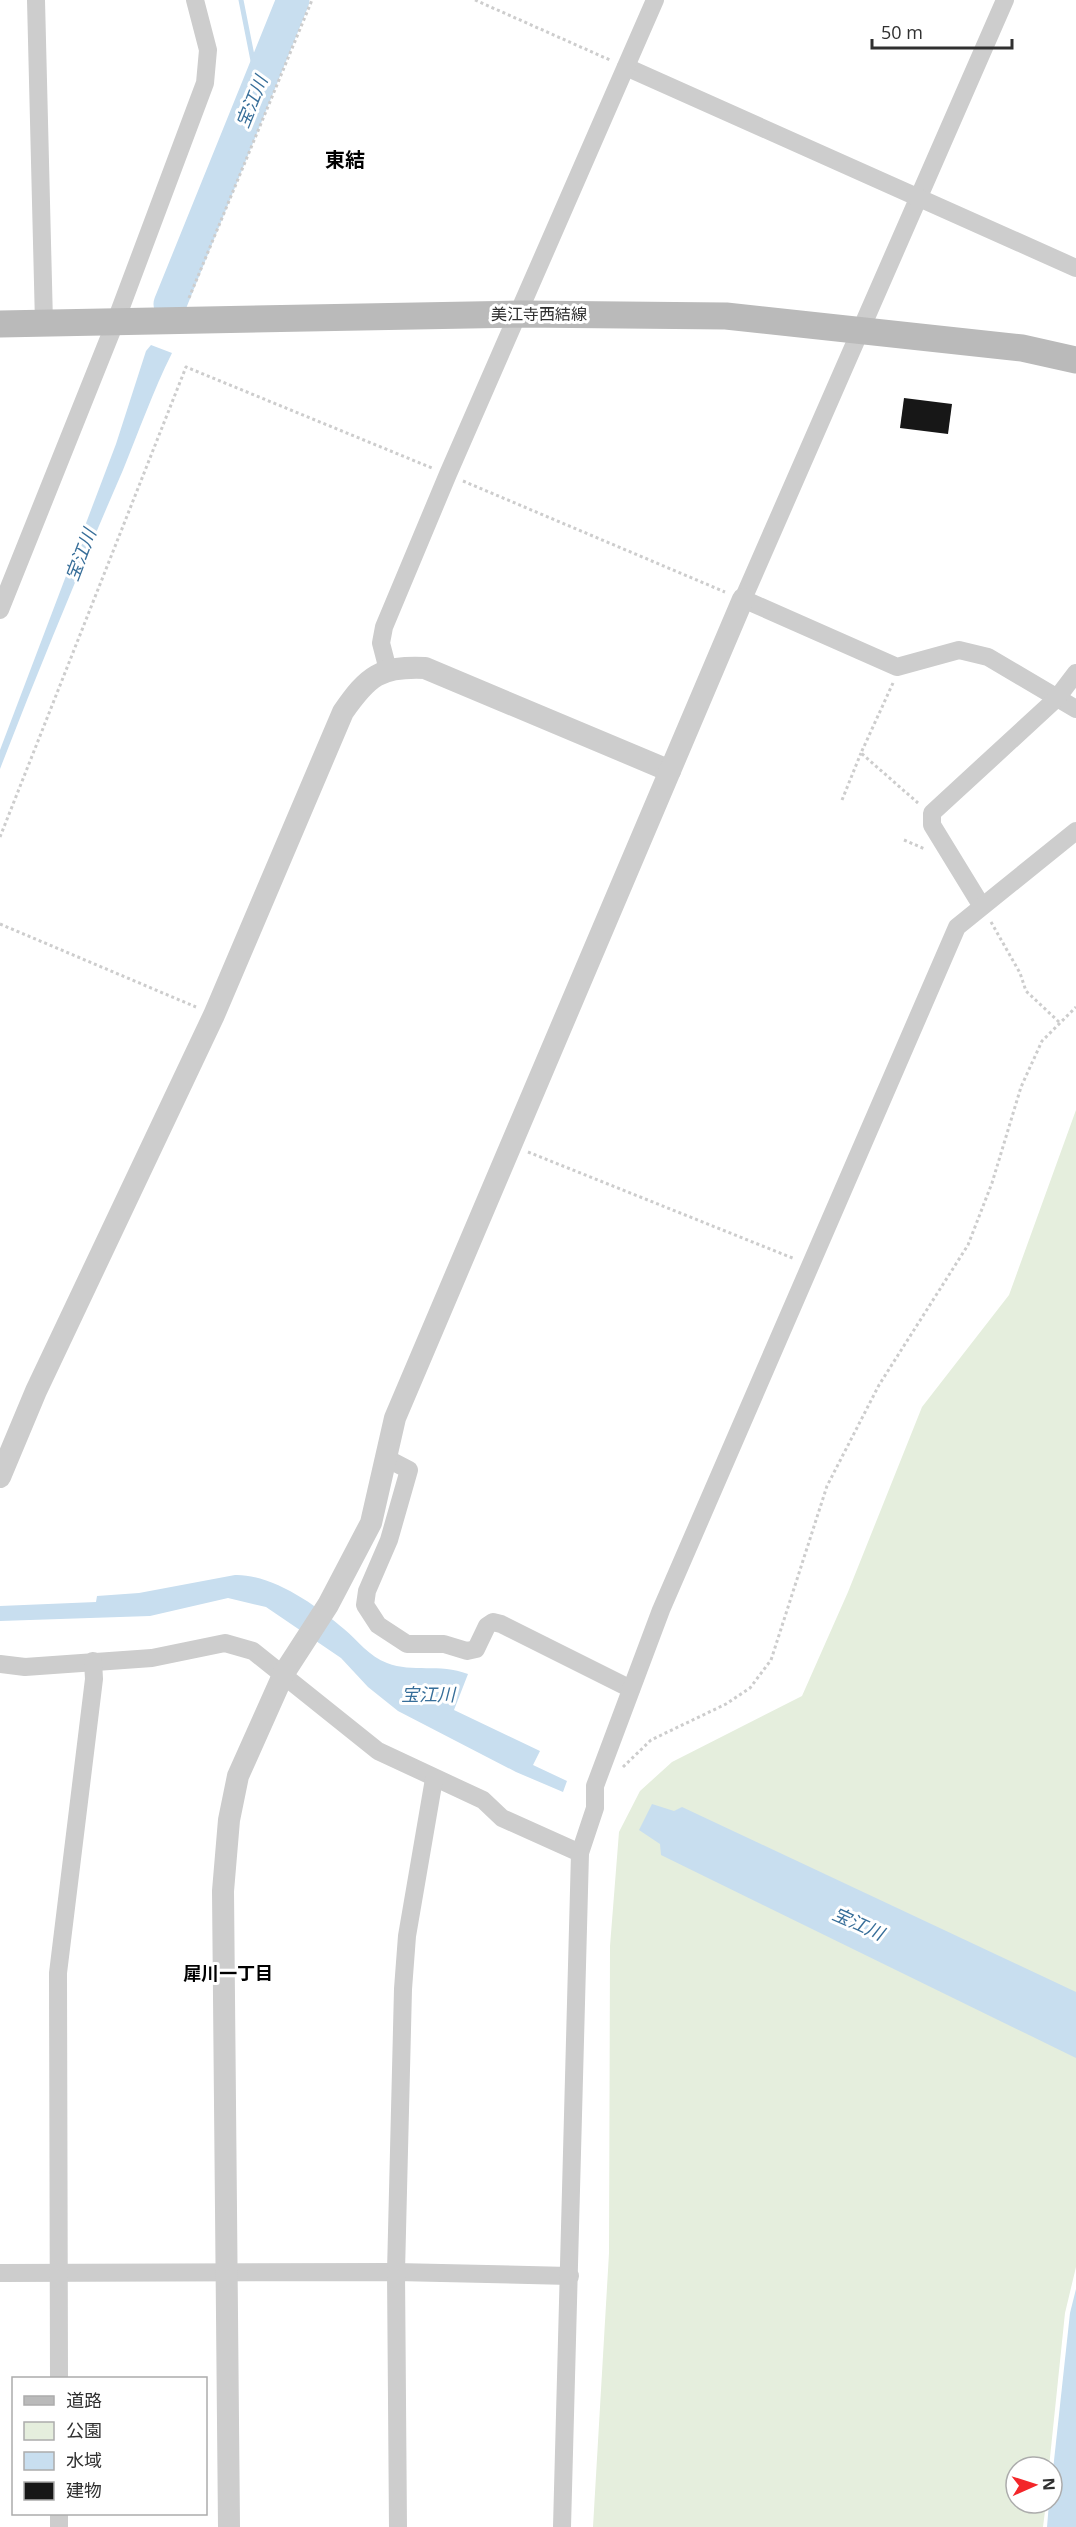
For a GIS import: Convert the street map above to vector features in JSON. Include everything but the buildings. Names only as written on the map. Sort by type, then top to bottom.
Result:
[{"type":"main road","name":"美江寺西結線","points":[[0,324],[519,314],[726,316],[1022,348],[1076,360]]},
{"type":"street","points":[[36,0],[44,323]]},
{"type":"street","points":[[388,670],[381,643],[384,627],[448,474],[655,0]]},
{"type":"street","points":[[229,2527],[223,1891],[228,1820],[238,1776],[288,1668],[328,1605],[371,1522],[395,1418],[743,600],[1005,0]]},
{"type":"street","points":[[0,610],[115,322],[205,83],[208,50],[195,1]]},
{"type":"street","points":[[626,67],[1076,268]]},
{"type":"street","points":[[743,600],[897,667],[959,650],[988,657],[1076,709]]},
{"type":"street","points":[[0,1477],[36,1391],[214,1015],[343,712],[361,686],[388,670],[398,667],[425,668],[670,771]]},
{"type":"street","points":[[981,905],[932,825],[932,813],[995,752],[1006,748],[1058,698],[1076,673]]},
{"type":"street","points":[[562,2527],[580,1853],[595,1808],[595,1786],[661,1610],[957,927],[981,905],[1076,831]]},
{"type":"street","points":[[386,1458],[409,1470],[389,1539],[367,1591],[365,1605],[378,1624],[407,1644],[444,1644],[467,1651],[477,1649],[487,1626],[493,1622],[501,1624],[631,1689]]},
{"type":"street","points":[[0,1664],[25,1667],[152,1658],[225,1643],[253,1651],[288,1668],[378,1751],[483,1800],[501,1818],[580,1853]]},
{"type":"street","points":[[59,2377],[58,1972],[94,1679],[93,1661]]},
{"type":"street","points":[[398,2527],[396,2272],[406,1936],[434,1779]]},
{"type":"street","points":[[0,2273],[396,2272],[570,2276]]},
{"type":"path","points":[[188,302],[312,0]]},
{"type":"path","points":[[475,0],[626,67]]},
{"type":"path","points":[[0,837],[186,367],[448,474],[743,600]]},
{"type":"path","points":[[842,800],[896,677],[897,667]]},
{"type":"path","points":[[861,753],[932,813]]},
{"type":"path","points":[[981,905],[1020,973],[1026,991],[1059,1022]]},
{"type":"path","points":[[0,924],[214,1015]]},
{"type":"path","points":[[621,1769],[651,1740],[726,1704],[750,1688],[771,1660],[827,1486],[879,1385],[968,1245],[992,1183],[1021,1087],[1042,1041],[1076,1007]]},
{"type":"path","points":[[510,1145],[810,1266]]},
{"type":"green space","points":[[1076,1110],[1076,2267],[1065,2313],[1050,2455],[1004,2455],[1004,2515],[1044,2515],[1043,2527],[593,2527],[609,2253],[610,1946],[619,1832],[640,1791],[672,1762],[802,1696],[848,1592],[922,1407],[1009,1295]]},
{"type":"water","name":"宝江川","points":[[151,345],[172,353],[152,396],[0,769],[0,750],[116,444],[146,351]]},
{"type":"water","name":"宝江川","points":[[235,1575],[249,1576],[278,1585],[307,1601],[344,1629],[369,1653],[387,1663],[407,1667],[447,1669],[468,1674],[454,1710],[540,1751],[533,1765],[567,1781],[563,1792],[516,1772],[398,1711],[368,1687],[341,1658],[266,1607],[228,1598],[150,1616],[0,1621],[0,1606],[96,1602],[97,1596],[139,1593]]},
{"type":"water","points":[[652,1804],[674,1811],[682,1807],[1076,1992],[1076,2058],[661,1855],[660,1844],[639,1830]]},
{"type":"water","points":[[1076,2289],[1076,2527],[1047,2527],[1048,2515],[1064,2515],[1064,2455],[1055,2455],[1070,2313]]},
{"type":"waterway","points":[[241,0],[258,86]]},
{"type":"waterway","name":"宝江川","points":[[170,304],[293,0]]},
{"type":"district","name":"東結","points":[[345,160]]},
{"type":"district","name":"犀川一丁目","points":[[228,1974]]}]
